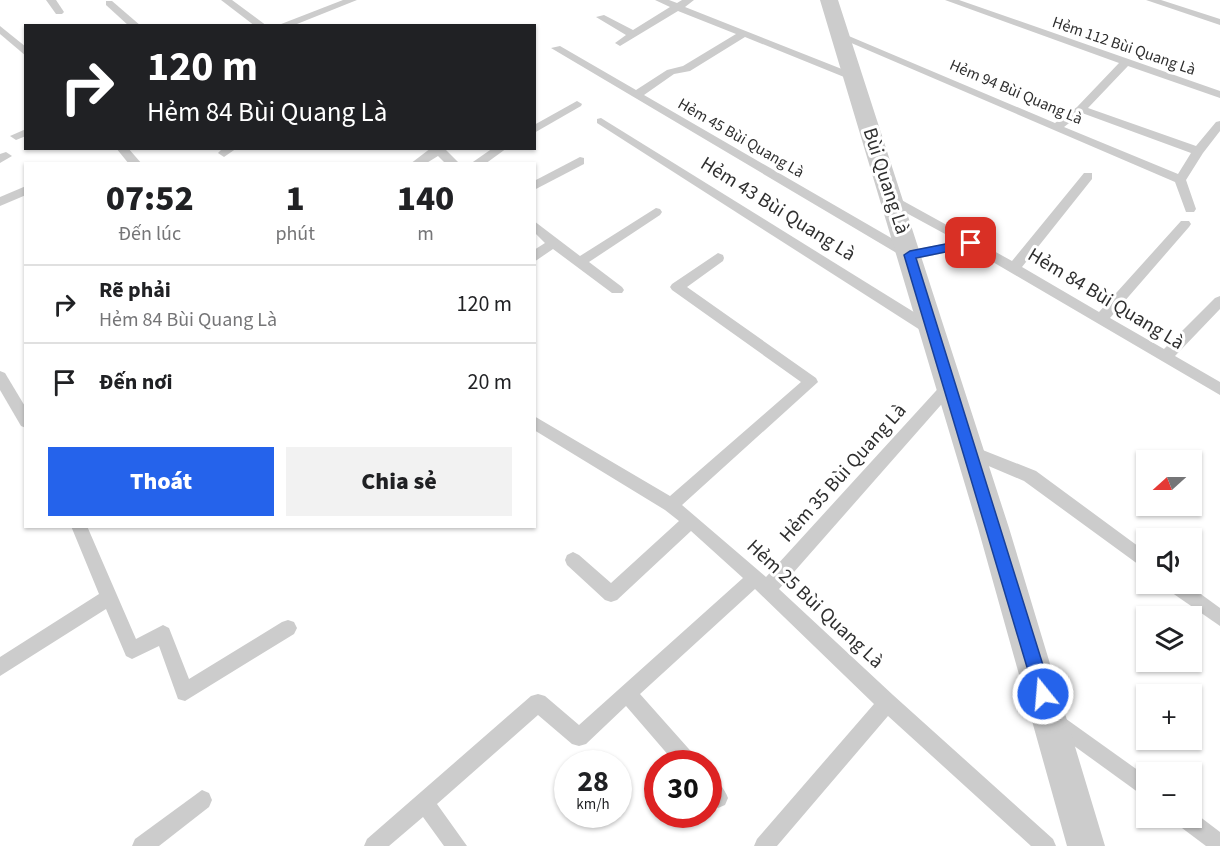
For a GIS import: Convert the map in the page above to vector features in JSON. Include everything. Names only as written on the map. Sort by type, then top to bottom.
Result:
[{"type":"street","name":"Bùi Quang Là","points":[[829,0],[970,450],[1050,716],[1086,846]]},
{"type":"lane","points":[[51,0],[59,12]]},
{"type":"lane","points":[[226,0],[259,24]]},
{"type":"lane","points":[[286,24],[352,0]]},
{"type":"lane","points":[[660,0],[853,77]]},
{"type":"lane","points":[[620,43],[689,0]]},
{"type":"lane","name":"Hẻm 112 Bùi Quang Là","points":[[950,0],[1220,95]]},
{"type":"lane","points":[[1151,0],[1220,22]]},
{"type":"lane","points":[[109,3],[133,24]]},
{"type":"lane","points":[[601,17],[634,34]]},
{"type":"lane","points":[[0,29],[24,51]]},
{"type":"lane","points":[[636,95],[671,72],[686,69],[745,33]]},
{"type":"lane","name":"Hẻm 94 Bùi Quang Là","points":[[840,36],[1180,180]]},
{"type":"lane","name":"Hẻm 45 Bùi Quang Là","points":[[556,48],[910,255]]},
{"type":"lane","points":[[1056,127],[1082,109],[1126,62]]},
{"type":"lane","points":[[536,128],[577,104]]},
{"type":"lane","points":[[1082,109],[1198,151]]},
{"type":"lane","name":"Hẻm 43 Bùi Quang Là","points":[[601,121],[933,331]]},
{"type":"lane","points":[[1190,209],[1180,180],[1198,151],[1220,124]]},
{"type":"lane","points":[[125,150],[134,162]]},
{"type":"lane","points":[[419,162],[437,150],[452,162]]},
{"type":"lane","points":[[479,162],[499,150]]},
{"type":"lane","points":[[536,185],[580,162]]},
{"type":"lane","points":[[1014,268],[1088,176]]},
{"type":"lane","points":[[0,202],[24,191]]},
{"type":"lane","name":"Hẻm 84 Bùi Quang Là","points":[[892,200],[971,243],[1220,389]]},
{"type":"lane","points":[[580,262],[656,212]]},
{"type":"lane","points":[[1101,319],[1185,224]]},
{"type":"lane","points":[[536,227],[553,243],[617,290]]},
{"type":"lane","points":[[536,255],[553,243]]},
{"type":"lane","points":[[910,255],[971,243]]},
{"type":"lane","points":[[671,505],[811,382],[677,287],[718,258]]},
{"type":"lane","points":[[1165,357],[1220,301]]},
{"type":"lane","points":[[0,377],[24,419]]},
{"type":"lane","name":"Hẻm 35 Bùi Quang Là","points":[[424,802],[538,703],[579,737],[627,693],[762,583],[950,386]]},
{"type":"lane","name":"Hẻm 25 Bùi Quang Là","points":[[536,423],[671,505],[691,521],[762,583],[887,703],[1046,846]]},
{"type":"lane","points":[[970,450],[1030,476],[1136,555]]},
{"type":"lane","points":[[573,560],[611,594],[691,521]]},
{"type":"lane","points":[[80,528],[132,650],[163,634],[185,692],[288,628]]},
{"type":"lane","points":[[1188,594],[1220,618]]},
{"type":"lane","points":[[0,667],[110,597]]},
{"type":"lane","points":[[627,693],[677,750]]},
{"type":"lane","points":[[764,846],[887,703]]},
{"type":"lane","points":[[1050,716],[1136,780]]},
{"type":"lane","points":[[142,846],[202,801]]},
{"type":"lane","points":[[374,846],[424,802],[457,846]]},
{"type":"lane","points":[[1198,828],[1220,844]]},
{"type":"route","points":[[971,243],[910,255],[1043,694]]}]
